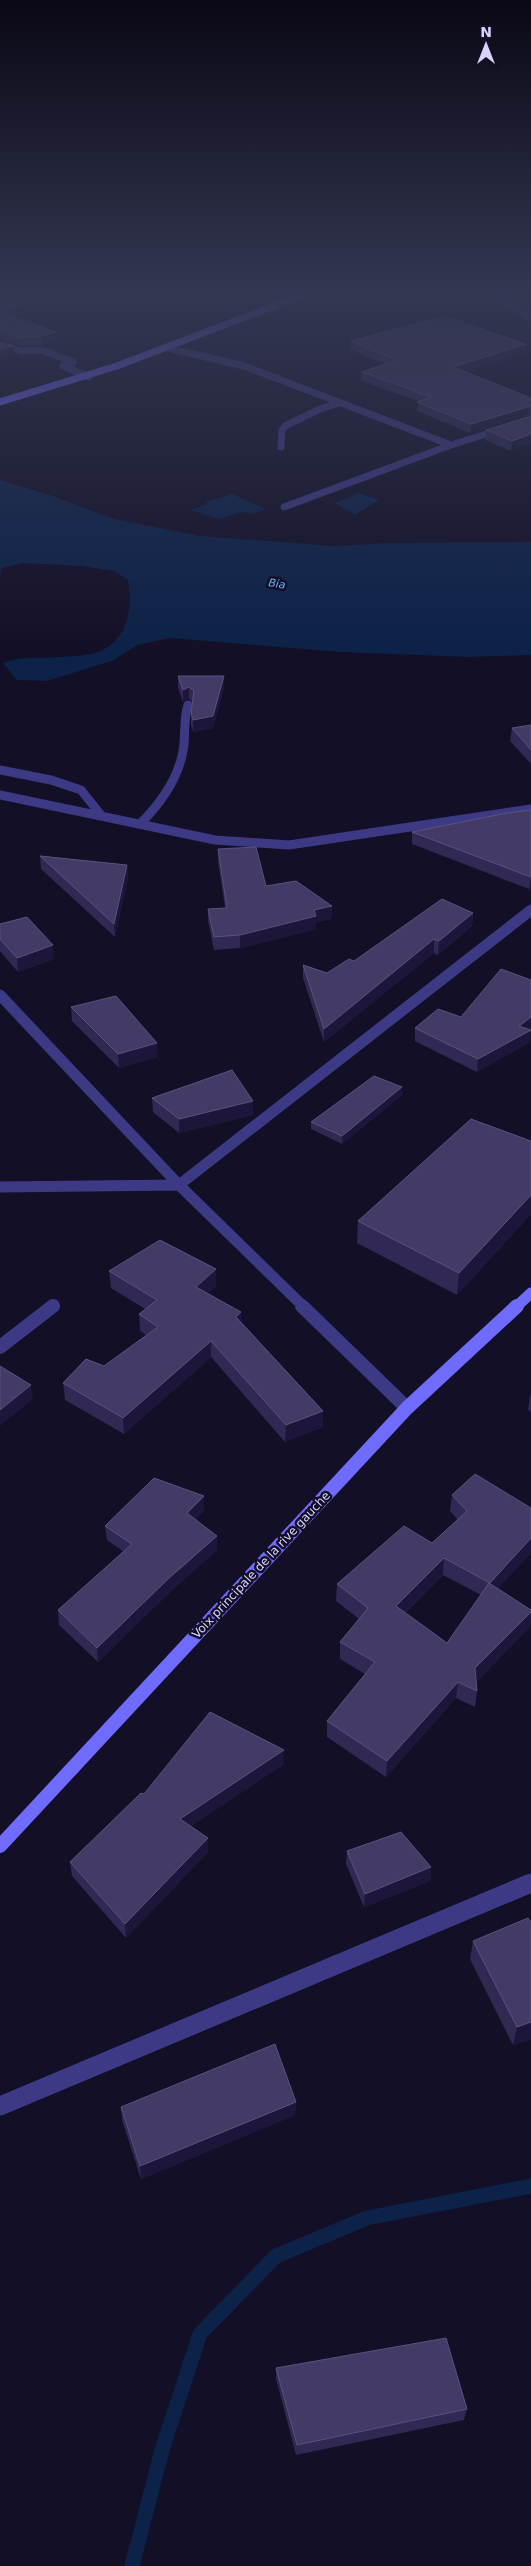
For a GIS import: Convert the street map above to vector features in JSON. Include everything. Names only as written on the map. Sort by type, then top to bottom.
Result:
[{"type":"main road","name":"Voix principale de la rive gauche","points":[[0,1846],[407,1408],[531,1293]]},
{"type":"street","points":[[281,447],[282,430],[285,426],[312,413]]},
{"type":"street","points":[[365,413],[451,444]]},
{"type":"street","points":[[284,507],[451,444],[531,420]]},
{"type":"street","points":[[140,824],[155,810],[178,769],[183,751],[184,714],[188,705]]},
{"type":"street","points":[[0,770],[51,780],[81,790],[101,815]]},
{"type":"street","points":[[0,795],[215,840],[251,844],[289,845],[531,809]]},
{"type":"street","points":[[0,1187],[179,1184],[531,910]]},
{"type":"street","points":[[0,995],[179,1184],[407,1408]]},
{"type":"street","points":[[0,1347],[53,1306]]},
{"type":"street","points":[[0,2106],[531,1883]]},
{"type":"water","name":"Bia","points":[[0,480],[53,496],[114,519],[200,536],[334,546],[389,543],[531,542],[531,655],[468,657],[341,652],[170,638],[137,645],[112,661],[47,681],[17,680],[3,663],[25,658],[79,656],[98,652],[108,647],[122,631],[129,612],[130,601],[128,580],[114,571],[82,566],[22,563],[2,568],[0,578]]},
{"type":"water","points":[[359,493],[379,500],[355,515],[335,503]]},
{"type":"water","points":[[232,494],[266,509],[253,514],[242,512],[219,519],[190,510],[208,504],[205,502]]},
{"type":"building","points":[[443,413],[509,413],[471,424]]},
{"type":"building","points":[[531,416],[531,434],[512,441],[486,430]]},
{"type":"building","points":[[178,676],[224,676],[213,716],[193,720],[191,713],[194,691],[189,687],[183,690]]},
{"type":"building","points":[[531,725],[531,750],[512,728]]},
{"type":"building","points":[[531,810],[531,877],[412,832],[507,813]]},
{"type":"building","points":[[256,847],[266,886],[296,881],[332,906],[314,910],[316,916],[240,935],[214,937],[208,909],[227,908],[218,849]]},
{"type":"building","points":[[40,856],[127,865],[114,924]]},
{"type":"building","points":[[442,899],[473,913],[439,941],[434,939],[324,1029],[303,965],[327,973],[349,959],[354,961]]},
{"type":"building","points":[[27,917],[53,945],[17,958],[0,939],[0,924]]},
{"type":"building","points":[[501,969],[531,980],[531,1017],[519,1026],[531,1030],[478,1059],[415,1028],[438,1009],[461,1017]]},
{"type":"building","points":[[116,996],[157,1043],[118,1054],[71,1007]]},
{"type":"building","points":[[232,1070],[253,1101],[179,1119],[152,1098]]},
{"type":"building","points":[[374,1076],[402,1087],[342,1136],[311,1122]]},
{"type":"building","points":[[471,1119],[531,1141],[531,1195],[459,1273],[358,1221]]},
{"type":"building","points":[[160,1240],[216,1269],[196,1287],[241,1312],[236,1317],[323,1411],[286,1425],[211,1341],[123,1418],[63,1383],[86,1359],[104,1366],[158,1327],[139,1314],[157,1300],[109,1271]]},
{"type":"building","points":[[0,1366],[31,1385],[0,1410]]},
{"type":"building","points":[[475,1474],[531,1508],[531,1538],[490,1583],[444,1558],[396,1606],[447,1643],[489,1583],[531,1610],[531,1612],[475,1668],[477,1691],[458,1682],[387,1761],[327,1721],[375,1662],[340,1642],[368,1608],[337,1584],[404,1526],[432,1543],[467,1511],[452,1495]]},
{"type":"building","points":[[154,1478],[204,1496],[187,1513],[217,1536],[168,1579],[97,1648],[58,1610],[132,1544],[105,1526]]},
{"type":"building","points":[[210,1712],[284,1750],[180,1819],[208,1838],[125,1924],[70,1862],[141,1793],[144,1794]]},
{"type":"building","points":[[401,1832],[431,1867],[365,1894],[347,1851]]},
{"type":"building","points":[[528,1918],[531,1922],[531,2022],[517,2027],[473,1941]]},
{"type":"building","points":[[275,2044],[296,2102],[140,2166],[121,2107]]},
{"type":"building","points":[[446,2338],[467,2409],[297,2445],[276,2368]]},
{"type":"waterway","points":[[132,2566],[162,2450],[200,2334],[276,2256],[367,2218],[531,2186]]}]
